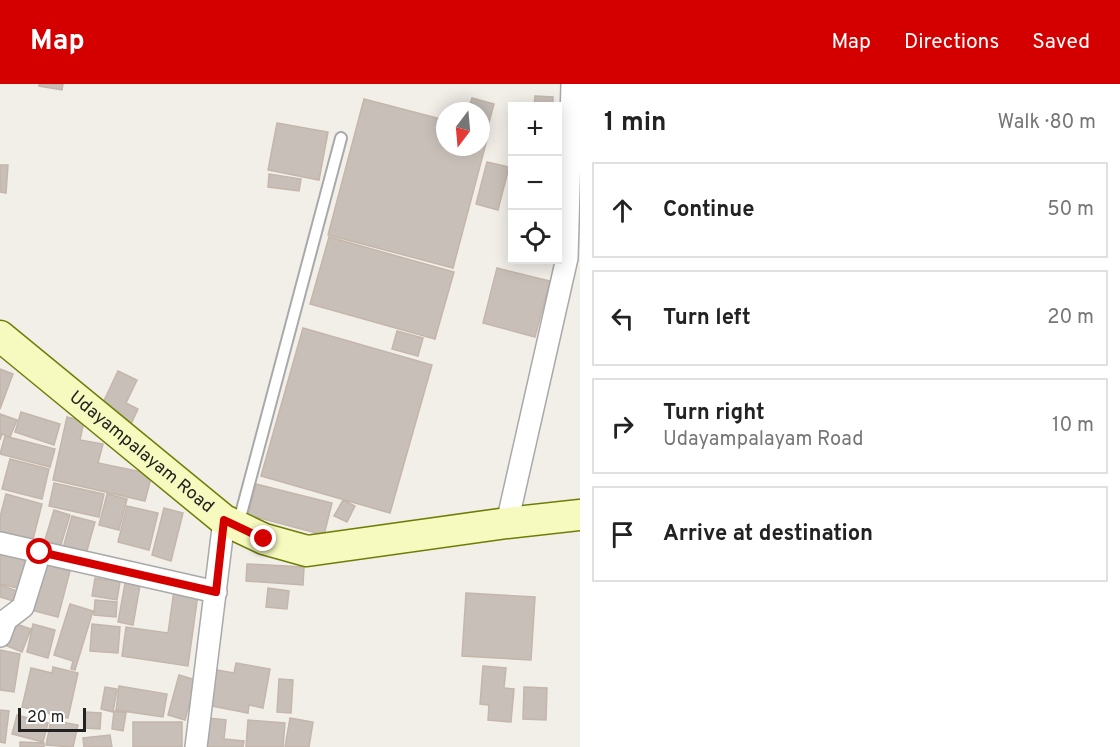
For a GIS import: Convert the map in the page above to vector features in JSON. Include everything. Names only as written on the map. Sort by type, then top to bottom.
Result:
[{"type":"street","points":[[507,523],[567,258],[572,84]]},
{"type":"street","name":"Udayampalayam Road","points":[[0,336],[231,523],[264,539],[307,551],[580,515]]},
{"type":"street","points":[[196,747],[216,592],[231,523]]},
{"type":"street","points":[[0,543],[216,592]]},
{"type":"street","points":[[0,636],[6,620],[23,607],[40,552]]},
{"type":"lane","points":[[231,523],[341,138]]},
{"type":"building","points":[[39,84],[63,84],[62,90],[39,86]]},
{"type":"building","points":[[535,96],[553,97],[553,102],[534,102]]},
{"type":"building","points":[[472,98],[487,102],[471,102]]},
{"type":"building","points":[[364,99],[436,118],[436,156],[483,156],[453,268],[328,235]]},
{"type":"building","points":[[490,103],[494,104],[490,119]]},
{"type":"building","points":[[277,123],[328,132],[319,180],[268,170]]},
{"type":"building","points":[[487,162],[508,167],[498,210],[476,204]]},
{"type":"building","points":[[0,165],[8,165],[6,193],[0,192]]},
{"type":"building","points":[[269,174],[301,179],[299,191],[268,187]]},
{"type":"building","points":[[329,237],[454,272],[435,339],[310,304]]},
{"type":"building","points":[[497,268],[550,281],[535,337],[483,323]]},
{"type":"building","points":[[303,328],[432,365],[390,513],[261,476]]},
{"type":"building","points":[[397,331],[423,338],[418,356],[392,349]]},
{"type":"building","points":[[0,369],[13,374],[0,409]]},
{"type":"building","points":[[118,371],[137,380],[126,403],[138,409],[131,424],[100,409]]},
{"type":"building","points":[[21,412],[60,424],[54,445],[15,432]]},
{"type":"building","points":[[0,414],[17,420],[10,437],[2,434],[0,440]]},
{"type":"building","points":[[67,417],[84,421],[80,440],[103,444],[98,463],[152,474],[145,501],[53,480]]},
{"type":"building","points":[[5,436],[55,449],[50,467],[0,454]]},
{"type":"building","points":[[10,459],[49,469],[42,499],[2,489]]},
{"type":"building","points":[[54,483],[104,494],[99,517],[49,506]]},
{"type":"building","points":[[256,484],[332,503],[324,535],[248,515]]},
{"type":"building","points":[[6,494],[42,504],[32,543],[0,535],[0,517]]},
{"type":"building","points":[[107,494],[127,499],[119,530],[99,525]]},
{"type":"building","points":[[343,500],[355,506],[347,522],[334,516]]},
{"type":"building","points":[[127,506],[158,513],[149,550],[118,542]]},
{"type":"building","points":[[164,508],[183,513],[171,561],[152,555]]},
{"type":"building","points":[[54,510],[70,515],[60,548],[44,543]]},
{"type":"building","points":[[72,516],[95,522],[86,554],[63,548]]},
{"type":"building","points":[[0,552],[30,559],[22,589],[0,584]]},
{"type":"building","points":[[43,564],[70,571],[58,617],[31,610]]},
{"type":"building","points":[[247,564],[304,567],[303,585],[246,581]]},
{"type":"building","points":[[95,578],[120,582],[117,600],[92,596]]},
{"type":"building","points":[[126,578],[141,580],[133,625],[118,622]]},
{"type":"building","points":[[0,585],[20,592],[17,602],[0,597]]},
{"type":"building","points":[[268,588],[289,591],[287,609],[266,607]]},
{"type":"building","points":[[174,590],[198,594],[188,666],[122,656],[126,627],[168,633]]},
{"type":"building","points":[[466,593],[535,597],[531,660],[462,656]]},
{"type":"building","points":[[95,600],[117,602],[116,617],[94,615]]},
{"type":"building","points":[[70,604],[93,611],[75,670],[71,669],[73,661],[54,655]]},
{"type":"building","points":[[13,623],[31,629],[22,652],[5,645]]},
{"type":"building","points":[[33,624],[55,630],[48,658],[27,652]]},
{"type":"building","points":[[92,624],[120,627],[118,653],[90,651]]},
{"type":"building","points":[[0,650],[20,654],[14,692],[0,690]]},
{"type":"building","points":[[236,663],[270,669],[263,708],[249,705],[248,713],[206,705],[212,669],[234,673]]},
{"type":"building","points":[[483,666],[506,668],[504,688],[514,689],[511,722],[488,720],[489,705],[480,704]]},
{"type":"building","points":[[53,667],[78,673],[68,718],[22,707],[31,668],[52,673]]},
{"type":"building","points":[[179,675],[196,680],[185,720],[168,715]]},
{"type":"building","points":[[279,679],[293,680],[291,713],[277,712]]},
{"type":"building","points":[[119,686],[167,694],[163,717],[116,710]]},
{"type":"building","points":[[105,687],[117,689],[113,712],[101,709]]},
{"type":"building","points":[[524,687],[547,688],[546,720],[523,719]]},
{"type":"building","points":[[0,710],[9,711],[5,743],[0,742]]},
{"type":"building","points":[[114,711],[126,713],[123,731],[112,729]]},
{"type":"building","points":[[85,712],[101,713],[100,729],[84,728]]},
{"type":"building","points":[[17,715],[48,723],[43,742],[12,734]]},
{"type":"building","points":[[208,718],[226,720],[224,739],[244,741],[243,747],[204,747]]},
{"type":"building","points":[[290,718],[313,722],[309,747],[285,747]]},
{"type":"building","points":[[51,720],[78,725],[73,747],[46,745]]},
{"type":"building","points":[[248,720],[285,723],[283,747],[246,747]]},
{"type":"building","points":[[133,722],[182,722],[182,747],[133,747]]},
{"type":"building","points":[[110,735],[112,747],[84,747],[83,738]]},
{"type":"building","points":[[20,742],[44,743],[44,747],[20,747]]},
{"type":"route","points":[[40,552],[216,592],[224,520],[264,539]]}]
